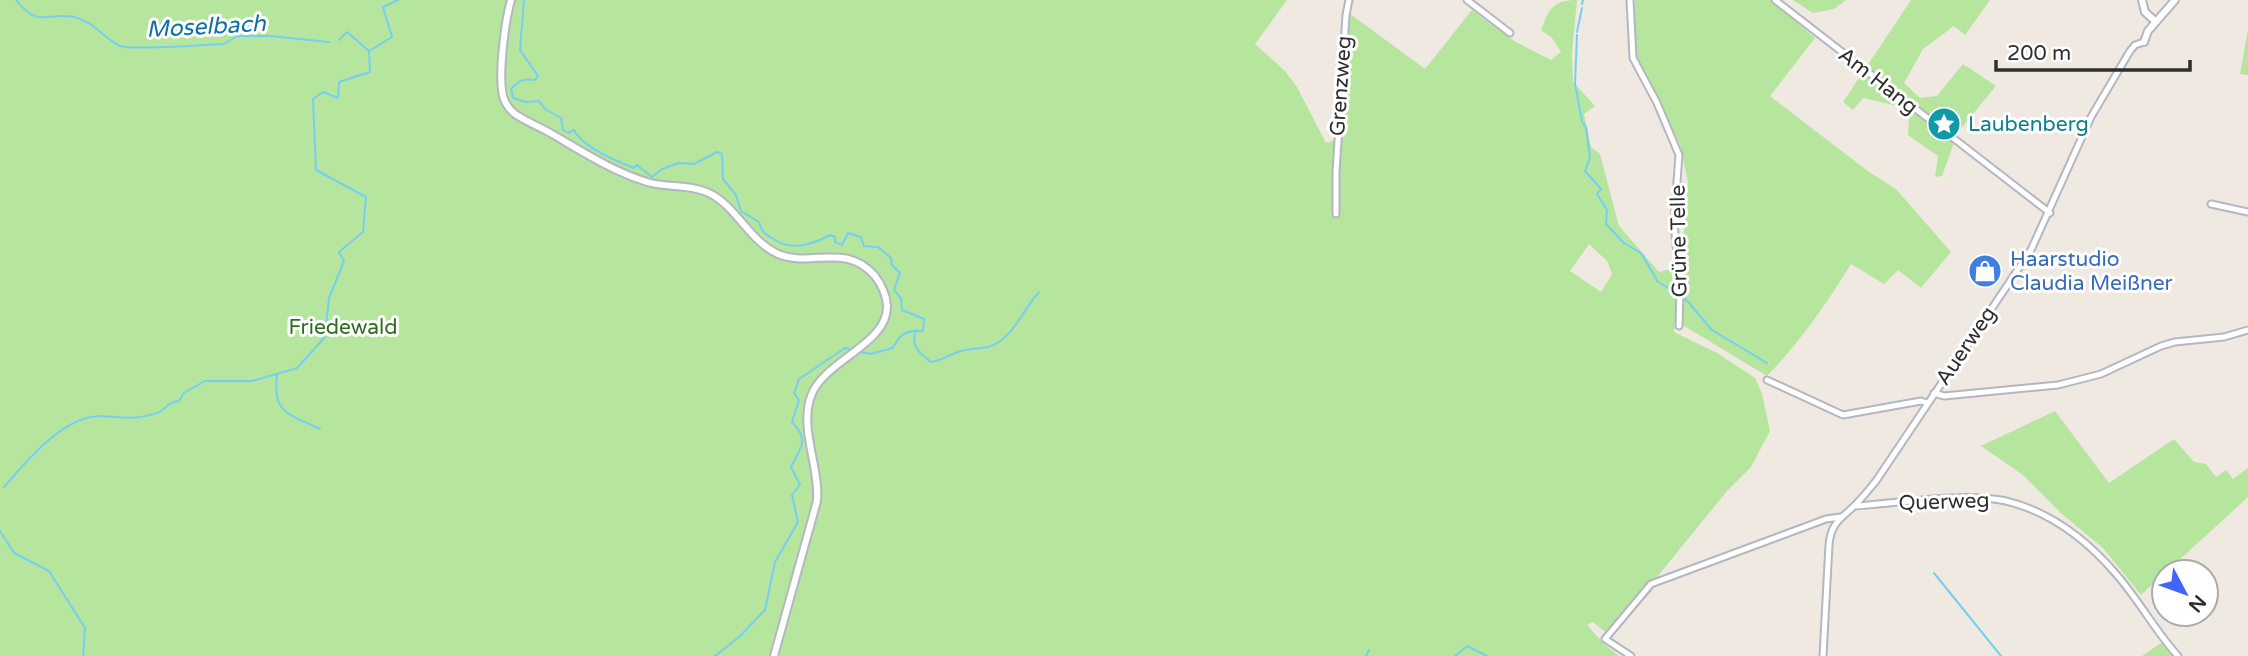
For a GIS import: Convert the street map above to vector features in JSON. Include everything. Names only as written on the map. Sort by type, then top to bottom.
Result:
[{"type":"street","points":[[511,0],[505,28],[502,88],[509,109],[523,120],[620,172],[654,184],[699,189],[713,195],[755,238],[781,255],[804,258],[838,257],[863,265],[881,285],[887,311],[881,327],[816,386],[810,401],[809,422],[818,483],[817,500],[774,656]]},
{"type":"street","name":"Grenzweg","points":[[1336,214],[1336,172],[1349,0]]},
{"type":"street","points":[[1467,0],[1510,33]]},
{"type":"street","name":"Grüne Telle","points":[[1630,0],[1633,58],[1657,103],[1679,155],[1674,222],[1680,290],[1679,326]]},
{"type":"street","name":"Am Hang","points":[[1775,0],[2050,213]]},
{"type":"street","points":[[2142,0],[2145,12],[2155,21]]},
{"type":"street","points":[[2144,42],[2148,30],[2175,0]]},
{"type":"street","name":"Auerweg","points":[[1841,517],[1855,506],[1893,456],[2031,250],[2050,213],[2091,117],[2130,51],[2135,45],[2144,42]]},
{"type":"street","points":[[2211,204],[2248,212]]},
{"type":"street","points":[[1934,393],[1944,396],[2058,385],[2101,374],[2161,346],[2224,337],[2248,330]]},
{"type":"street","points":[[1767,380],[1843,415],[1922,401],[1927,403]]},
{"type":"street","name":"Querweg","points":[[1855,506],[1986,498],[2020,506],[2060,523],[2080,537],[2107,564],[2178,656]]},
{"type":"street","points":[[1631,656],[1605,639],[1651,584],[1826,519],[1841,517]]},
{"type":"street","points":[[1823,656],[1830,534],[1841,517]]},
{"type":"green space","name":"Friedewald","points":[[0,0],[1287,0],[1255,44],[1285,71],[1297,87],[1326,143],[1339,139],[1349,13],[1425,69],[1472,10],[1514,41],[1551,60],[1561,52],[1552,38],[1541,30],[1544,23],[1557,4],[1577,0],[1572,53],[1573,82],[1595,106],[1584,114],[1591,147],[1600,154],[1619,226],[1659,272],[1674,268],[1674,332],[1717,353],[1755,378],[1762,394],[1770,431],[1751,467],[1727,491],[1657,577],[1652,591],[1610,636],[1593,622],[1587,625],[1619,656],[0,656]],"holes":[[[1589,244],[1607,261],[1612,274],[1601,292],[1570,271]]]},
{"type":"green space","points":[[1635,0],[1771,0],[1815,38],[1770,96],[1869,172],[1896,189],[1951,252],[1921,288],[1898,270],[1884,284],[1851,264],[1791,350],[1767,376],[1681,324],[1681,271],[1688,182],[1680,144],[1636,58],[1633,41]]},
{"type":"green space","points":[[1793,0],[1846,0],[1834,9],[1813,13]]},
{"type":"green space","points":[[1911,0],[1990,0],[1965,35],[1954,26],[1923,49],[1904,83],[1920,98],[1937,96],[1963,64],[1996,86],[1958,132],[1942,176],[1935,177],[1938,156],[1908,135],[1909,119],[1902,107],[1863,98],[1853,110],[1843,102]]},
{"type":"green space","points":[[2248,29],[2248,75],[2240,74]]},
{"type":"green space","points":[[2055,411],[2109,483],[2174,439],[2194,462],[2206,464],[2216,477],[2226,470],[2233,479],[2248,468],[2248,497],[2181,558],[2150,558],[2150,587],[2141,595],[2103,548],[2063,515],[2023,475],[1981,446]]},
{"type":"green space","points":[[2161,643],[2175,656],[2142,656]]},
{"type":"waterway","name":"Moselbach","points":[[16,0],[37,17],[64,16],[81,19],[114,43],[126,47],[224,44],[237,36],[270,36],[329,42]]},
{"type":"waterway","points":[[4,487],[43,445],[79,421],[97,416],[134,418],[150,415],[179,401],[184,393],[205,381],[252,381],[297,368],[325,337],[329,298],[344,261],[339,252],[363,232],[366,197],[316,170],[313,99],[323,92],[338,98],[339,82],[370,72],[369,51],[392,37],[383,7],[398,0]]},
{"type":"waterway","points":[[524,0],[520,50],[538,76],[535,80],[524,80],[516,84],[511,89],[513,98],[525,102],[539,101],[545,109],[561,118],[563,130],[568,133],[574,130],[592,148],[634,168],[637,165],[652,177],[662,169],[679,163],[694,164],[717,152],[722,154],[723,179],[736,195],[741,211],[759,222],[763,232],[772,238],[786,245],[801,246],[830,235],[835,237],[835,242],[842,245],[848,233],[861,237],[864,246],[878,247],[891,258],[892,265],[900,273],[894,290],[901,298],[902,310],[924,319],[923,331],[905,334],[893,348],[870,354],[858,351]]},
{"type":"waterway","points":[[1582,4],[1583,0]]},
{"type":"waterway","points":[[1577,32],[1582,8]]},
{"type":"waterway","name":"Moselbach","points":[[339,40],[347,32],[369,51]]},
{"type":"waterway","points":[[1577,35],[1575,84],[1582,121]]},
{"type":"waterway","points":[[1583,123],[1586,127],[1590,158],[1585,171],[1601,189],[1597,194],[1607,210],[1606,224],[1624,243],[1641,253],[1658,282],[1676,292]]},
{"type":"waterway","points":[[916,330],[915,345],[931,362],[964,350],[988,347],[1011,331],[1039,292]]},
{"type":"waterway","points":[[1683,296],[1712,330],[1767,363]]},
{"type":"waterway","points":[[715,656],[739,637],[765,610],[775,562],[798,522],[792,495],[800,485],[791,467],[802,444],[801,434],[792,422],[799,400],[794,393],[799,379],[845,348],[853,350]]},
{"type":"waterway","points":[[277,375],[276,388],[280,405],[291,416],[320,429]]},
{"type":"waterway","points":[[0,531],[14,553],[49,571],[85,628],[83,656]]},
{"type":"waterway","points":[[1934,573],[2001,656]]},
{"type":"waterway","points":[[1455,656],[1467,646],[1487,656]]},
{"type":"waterway","points":[[1366,656],[1369,650]]},
{"type":"place","name":"Laubenberg","points":[[1944,124]]},
{"type":"place","name":"Haarstudio Claudia Meißner","points":[[1985,271]]}]
